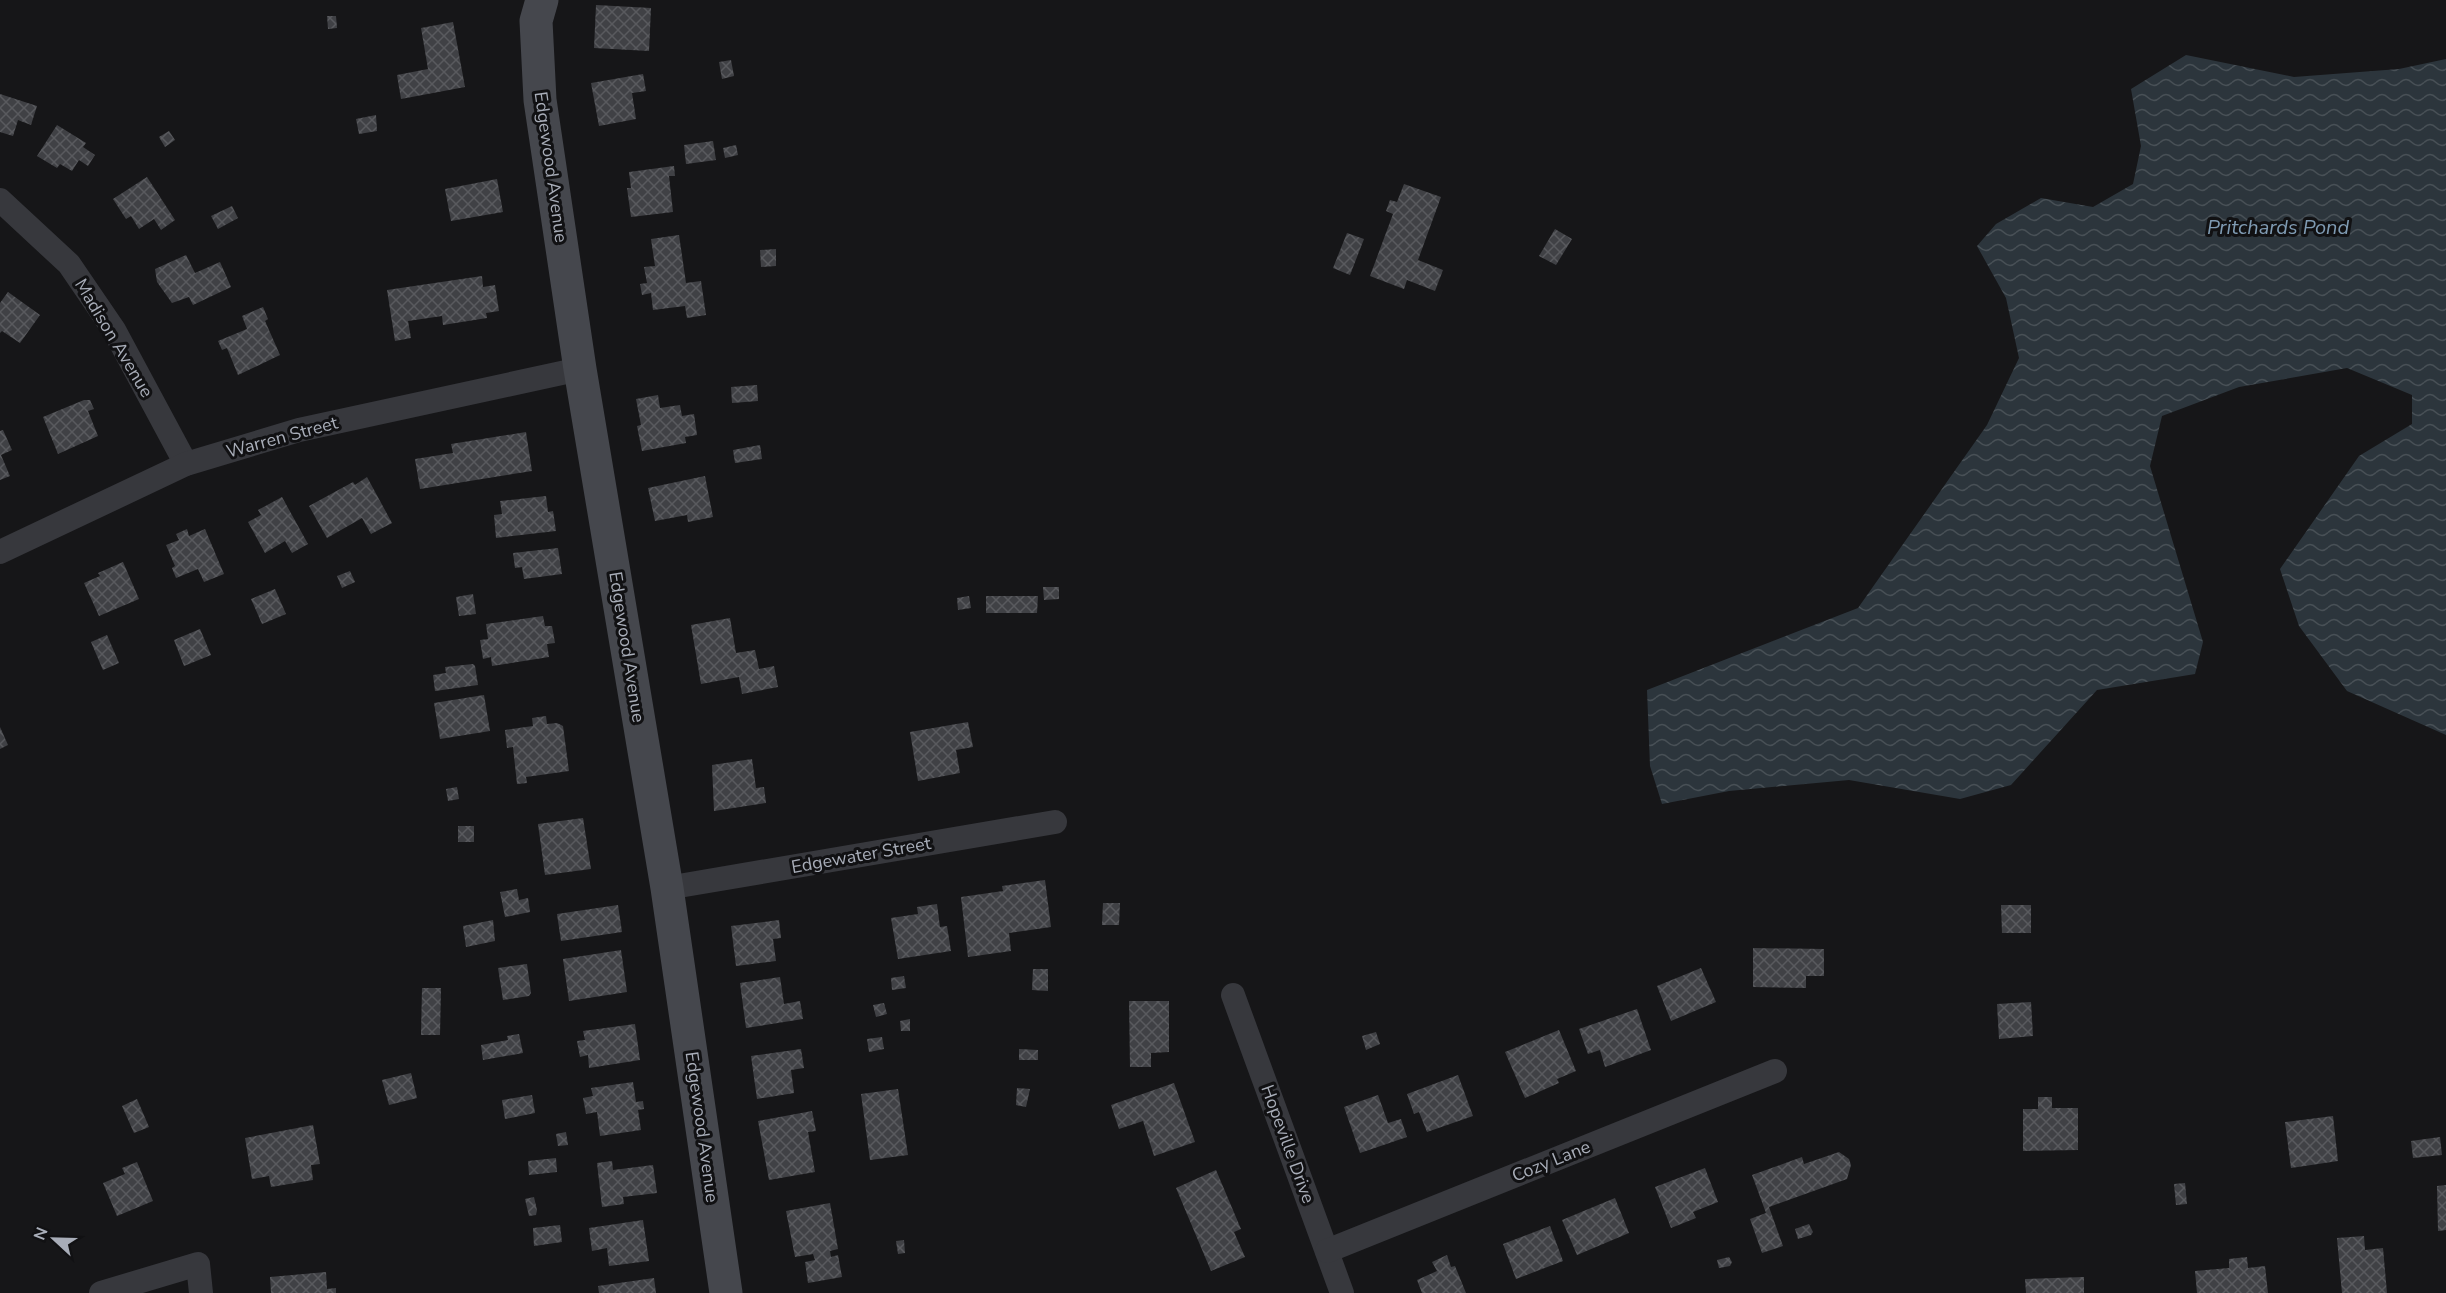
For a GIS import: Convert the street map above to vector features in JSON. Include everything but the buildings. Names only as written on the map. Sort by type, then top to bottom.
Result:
[{"type":"street","name":"Edgewood Avenue","points":[[542,0],[536,21],[540,100],[580,369],[667,888],[726,1293]]},
{"type":"street","name":"Madison Avenue","points":[[0,200],[69,264],[114,330],[186,464]]},
{"type":"street","name":"Warren Street","points":[[0,552],[186,464],[299,430],[580,369]]},
{"type":"street","name":"Edgewater Street","points":[[667,888],[1055,822]]},
{"type":"street","name":"Hopeville Drive","points":[[1233,995],[1342,1293]]},
{"type":"street","name":"Cozy Lane","points":[[1327,1251],[1775,1071]]},
{"type":"street","points":[[101,1293],[198,1264],[201,1293]]},
{"type":"water","name":"Pritchards Pond","points":[[2186,55],[2294,77],[2399,69],[2446,59],[2446,735],[2347,691],[2299,626],[2280,569],[2359,456],[2412,424],[2412,395],[2347,368],[2239,387],[2162,416],[2150,466],[2203,642],[2195,674],[2097,690],[2011,785],[1960,799],[1849,780],[1729,791],[1662,804],[1650,766],[1647,690],[1858,608],[1987,425],[2019,358],[2006,298],[1977,246],[1996,224],[2041,198],[2093,207],[2133,184],[2141,146],[2131,89]]}]
